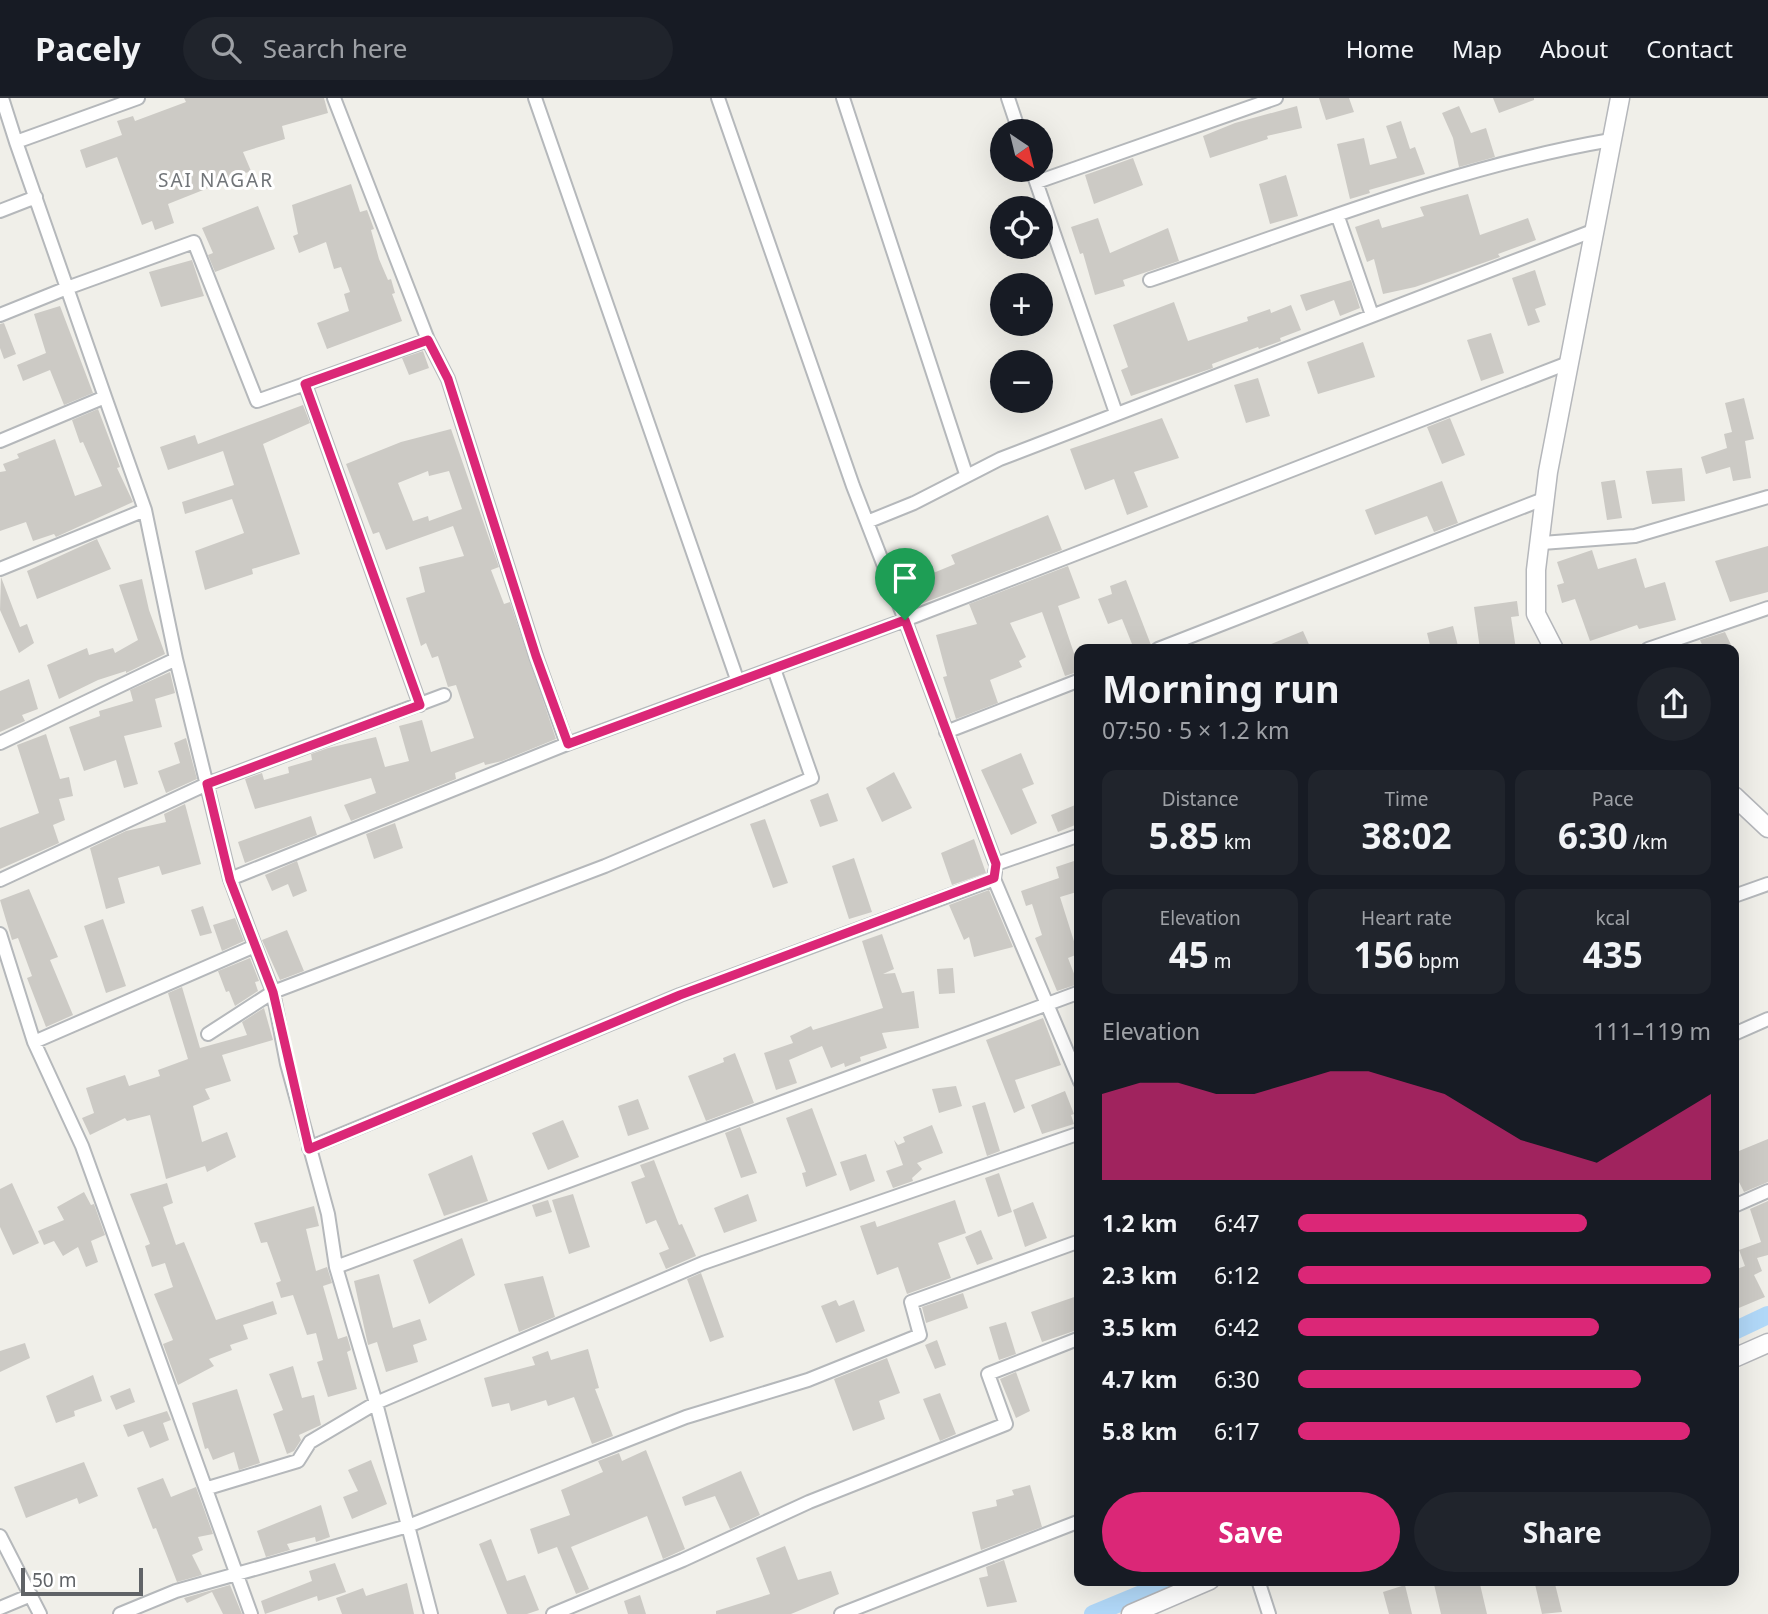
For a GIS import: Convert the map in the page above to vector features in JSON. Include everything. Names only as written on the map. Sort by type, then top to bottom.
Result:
[{"type":"main road","points":[[1551,644],[1536,614],[1536,570],[1568,363],[1620,98]]},
{"type":"main road","points":[[1739,801],[1768,828]]},
{"type":"main road","points":[[1739,1355],[1768,1343]]},
{"type":"main road","points":[[1130,1614],[1196,1586]]},
{"type":"street","points":[[2,98],[5,126],[16,142],[145,510],[176,659],[230,880],[273,992],[309,1149],[328,1213],[336,1267],[376,1403],[431,1614]]},
{"type":"street","points":[[16,142],[138,98]]},
{"type":"street","points":[[334,98],[428,340],[448,379],[536,656],[568,744]]},
{"type":"street","points":[[534,98],[738,682]]},
{"type":"street","points":[[718,98],[867,522],[996,864],[994,878],[1074,1067]]},
{"type":"street","points":[[843,98],[966,474]]},
{"type":"street","points":[[1008,98],[1016,119]]},
{"type":"street","points":[[1054,170],[1276,98]]},
{"type":"street","points":[[1150,281],[1338,217],[1548,151],[1611,140]]},
{"type":"street","points":[[1036,182],[1116,413]]},
{"type":"street","points":[[0,211],[36,197]]},
{"type":"street","points":[[1338,217],[1372,315]]},
{"type":"street","points":[[867,522],[914,503],[966,474],[1116,413],[1595,230]]},
{"type":"street","points":[[0,315],[194,242],[257,401],[428,340]]},
{"type":"street","points":[[230,880],[568,744],[905,620],[1568,363]]},
{"type":"street","points":[[305,384],[420,705]]},
{"type":"street","points":[[0,442],[105,397]]},
{"type":"street","points":[[1542,543],[1635,536],[1768,497]]},
{"type":"street","points":[[1171,644],[1546,498]]},
{"type":"street","points":[[0,569],[145,510]]},
{"type":"street","points":[[1663,644],[1768,608]]},
{"type":"street","points":[[0,743],[176,659]]},
{"type":"street","points":[[208,1034],[273,992],[605,866],[811,778],[774,669]]},
{"type":"street","points":[[946,732],[1074,682]]},
{"type":"street","points":[[0,880],[207,784],[444,695]]},
{"type":"street","points":[[996,864],[1074,837]]},
{"type":"street","points":[[309,1149],[680,995],[994,878]]},
{"type":"street","points":[[1739,894],[1768,884]]},
{"type":"street","points":[[0,934],[34,1042],[82,1146],[208,1488],[251,1614]]},
{"type":"street","points":[[34,1042],[255,946]]},
{"type":"street","points":[[336,1267],[1074,994]]},
{"type":"street","points":[[1739,1032],[1768,1019]]},
{"type":"street","points":[[208,1488],[298,1461],[310,1442],[376,1403],[703,1263],[1074,1135]]},
{"type":"street","points":[[1739,1204],[1768,1191]]},
{"type":"street","points":[[120,1614],[176,1591],[408,1526],[686,1417],[808,1380],[920,1335],[911,1302],[1074,1243]]},
{"type":"street","points":[[553,1614],[683,1560],[809,1502],[1006,1424],[988,1374],[1074,1340]]},
{"type":"street","points":[[841,1614],[1074,1523]]},
{"type":"street","points":[[0,1536],[40,1614]]},
{"type":"street","points":[[1260,1586],[1269,1614]]},
{"type":"street","points":[[0,1608],[30,1595]]},
{"type":"building","points":[[184,98],[324,98],[328,113],[282,126],[285,139],[243,152],[251,171],[168,204],[174,223],[155,230],[152,221],[142,225],[117,157],[86,168],[80,150],[122,135],[117,121],[133,116],[135,121],[186,102]]},
{"type":"building","points":[[1319,98],[1349,98],[1354,112],[1326,120]]},
{"type":"building","points":[[1493,98],[1534,98],[1534,100],[1499,113]]},
{"type":"building","points":[[1297,106],[1302,128],[1267,136],[1268,139],[1210,158],[1203,136],[1235,123]]},
{"type":"building","points":[[1459,106],[1471,133],[1486,128],[1495,157],[1459,167],[1453,138],[1442,113]]},
{"type":"building","points":[[1401,121],[1410,149],[1415,147],[1425,174],[1369,190],[1370,193],[1350,199],[1337,144],[1364,138],[1370,165],[1397,158],[1386,126]]},
{"type":"building","points":[[1133,158],[1143,185],[1094,204],[1085,175]]},
{"type":"building","points":[[1286,175],[1298,216],[1270,224],[1259,184]]},
{"type":"building","points":[[351,184],[360,212],[367,210],[374,229],[371,230],[379,259],[388,280],[391,279],[395,293],[392,294],[402,321],[327,349],[317,323],[349,311],[344,294],[350,292],[341,267],[334,269],[326,242],[299,253],[293,236],[298,234],[292,205]]},
{"type":"building","points":[[1468,194],[1480,235],[1528,218],[1536,240],[1498,254],[1500,257],[1415,287],[1383,294],[1374,259],[1367,262],[1355,227],[1379,219],[1382,228],[1424,216],[1420,207]]},
{"type":"building","points":[[258,206],[275,249],[215,272],[208,255],[213,253],[202,228]]},
{"type":"building","points":[[1098,218],[1110,253],[1168,228],[1179,261],[1123,280],[1125,286],[1095,295],[1083,253],[1080,254],[1071,227]]},
{"type":"building","points":[[192,260],[204,296],[161,307],[149,272]]},
{"type":"building","points":[[1535,270],[1546,305],[1535,309],[1540,322],[1528,326],[1512,278]]},
{"type":"building","points":[[1351,280],[1360,308],[1340,316],[1334,300],[1306,311],[1300,295]]},
{"type":"building","points":[[1174,302],[1188,341],[1248,321],[1247,317],[1270,309],[1271,313],[1291,305],[1301,330],[1280,338],[1281,341],[1212,364],[1213,368],[1131,396],[1121,370],[1128,367],[1113,325]]},
{"type":"building","points":[[60,306],[93,393],[64,405],[50,370],[23,381],[17,365],[46,353],[34,314]]},
{"type":"building","points":[[4,323],[16,354],[4,359],[0,348],[0,324]]},
{"type":"building","points":[[1491,333],[1504,373],[1481,381],[1467,340]]},
{"type":"building","points":[[1363,342],[1375,377],[1318,394],[1307,362]]},
{"type":"building","points":[[423,351],[429,368],[409,375],[402,358]]},
{"type":"building","points":[[1258,378],[1270,416],[1246,423],[1234,385]]},
{"type":"building","points":[[1744,398],[1754,439],[1745,441],[1751,478],[1733,481],[1730,467],[1706,474],[1701,457],[1727,448],[1724,434],[1732,432],[1725,403]]},
{"type":"building","points":[[303,405],[310,423],[263,444],[300,554],[252,569],[253,574],[205,590],[195,551],[244,533],[232,499],[185,514],[182,502],[234,485],[223,451],[168,470],[160,447],[195,435],[198,444]]},
{"type":"building","points":[[98,409],[120,467],[117,468],[133,502],[56,537],[54,534],[33,541],[26,522],[0,531],[0,472],[6,471],[3,464],[19,458],[17,454],[55,439],[75,496],[102,486],[83,442],[80,443],[72,420]]},
{"type":"building","points":[[1162,418],[1179,458],[1134,472],[1148,507],[1127,515],[1114,479],[1085,490],[1070,449]]},
{"type":"building","points":[[1450,418],[1465,455],[1442,464],[1427,427]]},
{"type":"building","points":[[451,429],[499,567],[491,570],[504,604],[510,602],[556,739],[502,761],[485,765],[484,762],[455,773],[456,779],[351,821],[344,805],[376,793],[371,778],[255,809],[245,779],[262,773],[264,780],[289,773],[288,767],[312,760],[311,754],[328,748],[376,737],[385,767],[409,761],[399,726],[422,720],[431,752],[474,738],[456,685],[448,687],[438,656],[432,658],[426,643],[421,646],[406,598],[425,592],[419,567],[464,556],[453,526],[386,550],[379,532],[373,534],[346,464],[401,442]],"holes":[[[428,471],[429,476],[449,471],[462,509],[429,521],[428,516],[413,521],[398,483]]]},
{"type":"building","points":[[1682,468],[1685,501],[1652,504],[1646,471]]},
{"type":"building","points":[[1615,480],[1622,518],[1607,520],[1601,482]]},
{"type":"building","points":[[1442,481],[1458,523],[1434,532],[1427,516],[1375,535],[1365,510]]},
{"type":"building","points":[[1048,515],[1062,550],[918,605],[909,583],[955,564],[951,555]]},
{"type":"building","points":[[97,539],[111,569],[37,599],[27,571]]},
{"type":"building","points":[[1768,546],[1768,592],[1730,602],[1715,561]]},
{"type":"building","points":[[1592,550],[1598,569],[1636,558],[1645,588],[1665,582],[1676,620],[1639,629],[1637,625],[1590,641],[1575,599],[1562,603],[1557,585],[1564,583],[1557,562]]},
{"type":"building","points":[[1068,566],[1080,598],[1058,606],[1074,653],[1074,673],[1065,676],[1042,612],[1010,623],[1026,657],[1019,661],[1022,667],[990,680],[998,703],[956,719],[943,677],[947,676],[936,635],[977,624],[969,604]]},
{"type":"building","points":[[1,577],[20,627],[27,624],[34,643],[19,653],[0,610]]},
{"type":"building","points":[[142,579],[149,610],[165,654],[126,673],[98,680],[59,699],[47,665],[87,648],[89,655],[113,648],[115,653],[138,640],[119,585]]},
{"type":"building","points":[[1126,580],[1151,644],[1132,644],[1122,619],[1108,624],[1098,599],[1112,594],[1110,586]]},
{"type":"building","points":[[1517,601],[1519,616],[1511,617],[1515,644],[1479,644],[1474,607]]},
{"type":"building","points":[[1453,626],[1458,644],[1430,644],[1427,633]]},
{"type":"building","points":[[1303,631],[1309,644],[1271,644]]},
{"type":"building","points":[[1725,632],[1731,644],[1702,644],[1700,640]]},
{"type":"building","points":[[170,672],[175,693],[155,699],[162,727],[124,736],[138,784],[124,788],[116,760],[84,771],[69,727],[100,716],[99,711],[133,701],[130,690]]},
{"type":"building","points":[[29,679],[38,709],[22,715],[25,721],[0,732],[0,691]]},
{"type":"building","points":[[46,734],[60,779],[69,777],[73,796],[59,799],[65,820],[53,825],[59,843],[0,869],[0,828],[39,813],[17,745]]},
{"type":"building","points":[[186,738],[197,779],[166,793],[158,771],[180,763],[174,743]]},
{"type":"building","points":[[1021,753],[1034,784],[1022,789],[1037,823],[1011,835],[981,770]]},
{"type":"building","points":[[894,772],[912,808],[882,822],[866,788]]},
{"type":"building","points":[[828,793],[838,821],[820,827],[810,800]]},
{"type":"building","points":[[185,804],[201,864],[162,875],[159,866],[118,878],[125,903],[106,909],[90,848],[126,831],[166,822],[164,814]]},
{"type":"building","points":[[1074,805],[1074,825],[1058,832],[1051,815]]},
{"type":"building","points":[[311,816],[317,835],[245,863],[238,842]]},
{"type":"building","points":[[765,819],[788,883],[773,888],[750,824]]},
{"type":"building","points":[[395,823],[403,848],[374,859],[366,834]]},
{"type":"building","points":[[974,839],[986,873],[952,885],[941,853]]},
{"type":"building","points":[[854,858],[872,912],[849,919],[832,866]]},
{"type":"building","points":[[297,861],[307,891],[293,897],[288,884],[272,891],[265,875]]},
{"type":"building","points":[[1074,861],[1074,893],[1060,897],[1074,941],[1074,956],[1068,958],[1074,974],[1074,985],[1057,991],[1035,938],[1042,935],[1032,904],[1026,906],[1021,891],[1059,878],[1056,867]]},
{"type":"building","points":[[29,889],[58,957],[50,960],[73,1015],[46,1027],[27,978],[32,976],[18,938],[12,940],[0,900]]},
{"type":"building","points":[[989,890],[1013,947],[974,957],[969,937],[964,940],[949,905]]},
{"type":"building","points":[[203,906],[212,933],[200,936],[191,910]]},
{"type":"building","points":[[235,918],[244,941],[222,951],[213,925]]},
{"type":"building","points":[[103,919],[126,986],[106,993],[84,926]]},
{"type":"building","points":[[287,930],[304,971],[280,980],[262,940]]},
{"type":"building","points":[[882,934],[894,969],[883,974],[895,973],[902,993],[914,991],[919,1028],[882,1033],[887,1048],[860,1057],[861,1061],[845,1067],[844,1063],[831,1068],[822,1046],[789,1060],[797,1083],[776,1090],[764,1053],[793,1043],[790,1036],[811,1026],[813,1030],[883,1008],[862,941]]},
{"type":"building","points":[[250,958],[259,981],[255,982],[258,991],[235,1006],[218,971]]},
{"type":"building","points":[[953,968],[955,993],[939,994],[937,969]]},
{"type":"building","points":[[182,987],[200,1048],[247,1035],[242,1022],[264,1008],[273,1040],[222,1055],[231,1081],[205,1089],[210,1099],[193,1106],[202,1142],[227,1132],[236,1157],[207,1172],[205,1166],[166,1179],[150,1115],[127,1121],[125,1118],[90,1135],[82,1118],[94,1113],[86,1088],[125,1075],[129,1086],[160,1076],[158,1070],[188,1059],[168,993]]},
{"type":"building","points":[[1043,1018],[1061,1065],[1015,1080],[1025,1108],[1014,1113],[986,1040]]},
{"type":"building","points":[[735,1053],[754,1103],[706,1121],[688,1076],[724,1062],[723,1058]]},
{"type":"building","points":[[956,1086],[962,1106],[939,1113],[932,1089]]},
{"type":"building","points":[[1065,1091],[1074,1114],[1071,1115],[1074,1124],[1042,1134],[1031,1105]]},
{"type":"building","points":[[638,1099],[649,1129],[628,1136],[618,1106]]},
{"type":"building","points":[[985,1102],[1000,1151],[987,1156],[972,1106]]},
{"type":"building","points":[[812,1108],[837,1175],[806,1187],[802,1173],[806,1172],[786,1118]]},
{"type":"building","points":[[563,1120],[579,1157],[548,1170],[532,1133]]},
{"type":"building","points":[[932,1125],[943,1153],[917,1163],[922,1169],[912,1178],[913,1181],[893,1188],[886,1171],[903,1165],[894,1140],[898,1145],[905,1142],[903,1137]]},
{"type":"building","points":[[740,1127],[757,1173],[741,1178],[725,1133]]},
{"type":"building","points":[[1768,1139],[1768,1182],[1744,1192],[1739,1182],[1739,1151]]},
{"type":"building","points":[[866,1154],[875,1181],[850,1191],[840,1162]]},
{"type":"building","points":[[472,1155],[488,1201],[444,1216],[428,1174]]},
{"type":"building","points":[[654,1160],[679,1225],[682,1224],[696,1256],[666,1269],[659,1253],[669,1249],[656,1220],[646,1224],[631,1182],[645,1177],[640,1165]]},
{"type":"building","points":[[999,1173],[1012,1212],[998,1217],[985,1178]]},
{"type":"building","points":[[12,1183],[39,1243],[13,1255],[0,1227],[0,1189]]},
{"type":"building","points":[[167,1183],[173,1203],[163,1207],[176,1245],[184,1242],[216,1320],[273,1301],[277,1314],[243,1325],[248,1339],[230,1345],[232,1350],[209,1359],[214,1366],[178,1385],[163,1344],[173,1340],[154,1294],[173,1287],[165,1263],[152,1267],[145,1246],[150,1244],[130,1194]]},
{"type":"building","points":[[84,1192],[91,1205],[94,1204],[105,1235],[91,1241],[98,1262],[86,1267],[78,1247],[63,1256],[54,1241],[44,1245],[38,1231],[64,1220],[57,1207]]},
{"type":"building","points":[[573,1194],[590,1247],[569,1254],[552,1200]]},
{"type":"building","points":[[748,1194],[757,1221],[724,1233],[714,1208]]},
{"type":"building","points":[[548,1200],[552,1212],[536,1217],[532,1205]]},
{"type":"building","points":[[955,1200],[966,1233],[938,1243],[951,1278],[907,1294],[898,1267],[877,1275],[860,1226],[875,1221],[877,1227]]},
{"type":"building","points":[[1768,1201],[1768,1255],[1757,1258],[1762,1271],[1754,1275],[1765,1297],[1739,1308],[1739,1268],[1745,1266],[1739,1250],[1761,1242],[1750,1209]]},
{"type":"building","points":[[1033,1202],[1047,1238],[1025,1247],[1013,1210]]},
{"type":"building","points":[[314,1206],[319,1226],[306,1229],[316,1271],[327,1267],[332,1283],[323,1286],[338,1339],[347,1336],[351,1350],[347,1352],[357,1389],[328,1397],[317,1362],[323,1360],[316,1333],[307,1335],[293,1295],[281,1298],[276,1283],[281,1281],[267,1242],[261,1243],[254,1223]]},
{"type":"building","points":[[981,1230],[993,1259],[977,1265],[965,1237]]},
{"type":"building","points":[[462,1238],[475,1275],[429,1304],[413,1260]]},
{"type":"building","points":[[701,1273],[724,1337],[710,1342],[687,1279]]},
{"type":"building","points":[[379,1274],[393,1328],[420,1319],[427,1340],[413,1345],[418,1362],[386,1372],[377,1342],[368,1345],[354,1281]]},
{"type":"building","points":[[543,1276],[555,1317],[519,1332],[504,1284]]},
{"type":"building","points":[[963,1293],[968,1308],[926,1323],[922,1307]]},
{"type":"building","points":[[1074,1297],[1074,1331],[1042,1342],[1031,1312]]},
{"type":"building","points":[[836,1300],[839,1306],[854,1300],[865,1331],[836,1343],[821,1306]]},
{"type":"building","points":[[1006,1322],[1016,1354],[999,1360],[989,1327]]},
{"type":"building","points":[[937,1340],[946,1365],[935,1369],[925,1345]]},
{"type":"building","points":[[25,1343],[30,1358],[0,1372],[0,1351]]},
{"type":"building","points":[[588,1349],[599,1388],[595,1389],[613,1436],[592,1444],[574,1397],[548,1406],[546,1400],[511,1411],[509,1403],[492,1407],[484,1378],[535,1365],[532,1357],[548,1351],[551,1360]]},
{"type":"building","points":[[887,1358],[900,1393],[879,1401],[885,1419],[853,1431],[834,1379]]},
{"type":"building","points":[[293,1366],[302,1398],[314,1395],[321,1425],[299,1435],[301,1440],[294,1451],[287,1454],[273,1414],[283,1410],[269,1374]]},
{"type":"building","points":[[1016,1372],[1030,1411],[1016,1418],[1000,1379]]},
{"type":"building","points":[[93,1375],[102,1401],[74,1411],[75,1416],[56,1423],[46,1396]]},
{"type":"building","points":[[130,1388],[135,1402],[116,1410],[110,1396]]},
{"type":"building","points":[[237,1389],[260,1463],[239,1470],[234,1452],[213,1460],[208,1448],[205,1449],[192,1403]]},
{"type":"building","points":[[940,1393],[956,1434],[940,1441],[923,1399]]},
{"type":"building","points":[[167,1411],[171,1420],[163,1423],[169,1440],[150,1448],[143,1431],[128,1437],[123,1425]]},
{"type":"building","points":[[646,1450],[685,1549],[663,1559],[647,1516],[571,1547],[589,1589],[576,1594],[557,1547],[538,1554],[530,1529],[570,1515],[561,1490],[603,1472],[598,1461],[619,1453],[622,1461]]},
{"type":"building","points":[[371,1460],[387,1504],[352,1519],[343,1497],[358,1491],[348,1470]]},
{"type":"building","points":[[84,1462],[98,1496],[79,1504],[77,1498],[26,1518],[14,1487]]},
{"type":"building","points":[[741,1471],[760,1515],[730,1529],[715,1496],[685,1506],[682,1497]]},
{"type":"building","points":[[163,1478],[171,1497],[196,1487],[213,1534],[198,1537],[203,1550],[192,1555],[202,1575],[177,1582],[137,1488]]},
{"type":"building","points":[[1030,1485],[1042,1527],[981,1550],[972,1512],[997,1506],[996,1500],[1014,1495],[1012,1490]]},
{"type":"building","points":[[321,1505],[330,1537],[316,1542],[315,1537],[287,1544],[290,1550],[266,1557],[257,1531]]},
{"type":"building","points":[[491,1539],[507,1581],[525,1575],[539,1610],[527,1614],[507,1614],[479,1544]]},
{"type":"building","points":[[785,1546],[798,1580],[831,1571],[839,1594],[791,1614],[716,1614],[716,1611],[770,1594],[756,1558]]},
{"type":"building","points":[[1004,1560],[1017,1602],[987,1607],[979,1578],[988,1576],[986,1567]]},
{"type":"building","points":[[335,1563],[346,1592],[318,1601],[317,1596],[265,1614],[261,1601],[312,1581],[309,1571]]},
{"type":"building","points":[[407,1583],[414,1614],[342,1614],[336,1598],[363,1588],[366,1596]]},
{"type":"building","points":[[230,1585],[242,1614],[223,1614],[212,1592],[187,1603],[184,1598]]},
{"type":"building","points":[[1405,1586],[1412,1614],[1389,1614],[1383,1592]]},
{"type":"building","points":[[1434,1586],[1480,1586],[1487,1614],[1441,1614]]},
{"type":"building","points":[[1535,1586],[1556,1586],[1562,1612],[1542,1614]]},
{"type":"building","points":[[640,1595],[646,1614],[628,1614],[624,1601]]},
{"type":"waterway","points":[[1739,1329],[1768,1315]]},
{"type":"waterway","points":[[1093,1614],[1161,1586]]},
{"type":"district","name":"SAI NAGAR","points":[[216,180]]},
{"type":"route","points":[[428,340],[448,379],[536,656],[568,744],[905,620],[996,864],[994,878],[680,995],[309,1149],[287,1063],[273,992],[230,880],[207,784],[420,705],[305,384],[428,340]]}]
